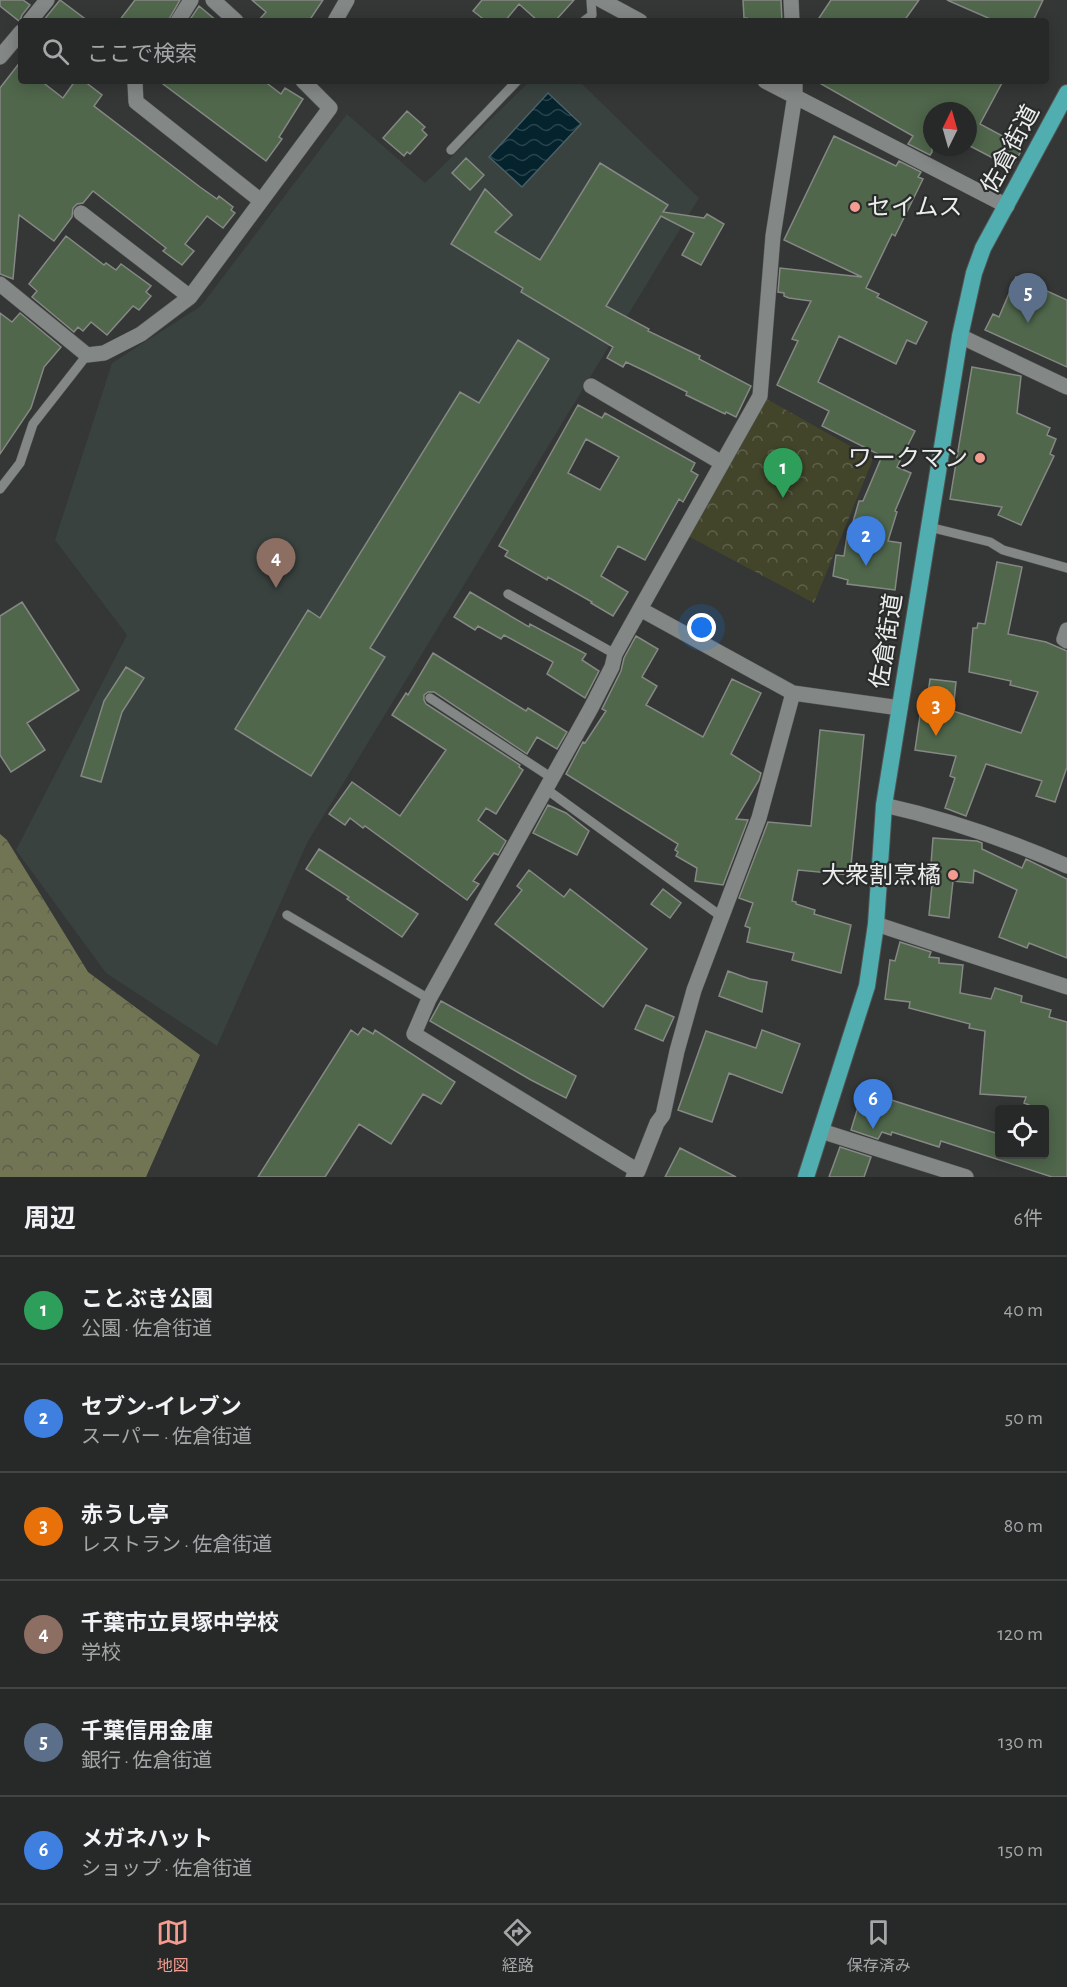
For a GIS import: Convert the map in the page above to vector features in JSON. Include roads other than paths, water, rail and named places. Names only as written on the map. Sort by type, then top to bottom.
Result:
[{"type":"highway","name":"佐倉街道","points":[[806,1177],[867,986],[876,924],[884,805],[960,336],[974,273],[983,248],[1067,93]]},
{"type":"street","points":[[32,18],[47,0]]},
{"type":"street","points":[[180,18],[191,0]]},
{"type":"street","points":[[213,0],[233,18]]},
{"type":"street","points":[[337,18],[347,0]]},
{"type":"street","points":[[602,0],[635,18]]},
{"type":"street","points":[[791,0],[792,18]]},
{"type":"street","points":[[0,56],[18,35]]},
{"type":"street","points":[[135,84],[136,102],[261,201]]},
{"type":"street","points":[[0,284],[87,355],[104,353],[141,334],[190,297],[330,108],[306,84]]},
{"type":"street","points":[[778,84],[795,88],[1007,206]]},
{"type":"street","points":[[793,693],[759,819],[694,990],[677,1051],[663,1115],[657,1122],[636,1174],[414,1034],[429,999],[591,708],[612,668],[615,654],[760,396],[772,236],[795,88]]},
{"type":"street","points":[[81,213],[190,297]]},
{"type":"street","points":[[960,336],[1067,387]]},
{"type":"street","points":[[591,386],[722,463]]},
{"type":"street","points":[[640,609],[793,693],[900,708]]},
{"type":"street","points":[[1067,630],[1064,639],[1067,641]]},
{"type":"street","points":[[884,805],[931,816],[1067,866]]},
{"type":"street","points":[[876,924],[1067,987]]},
{"type":"street","points":[[821,1131],[966,1177]]},
{"type":"lane","points":[[588,18],[592,15],[591,0]]},
{"type":"lane","points":[[451,150],[514,84]]},
{"type":"lane","points":[[0,489],[20,463],[33,424],[87,355]]},
{"type":"lane","points":[[929,526],[990,542],[1004,550],[1067,568]]},
{"type":"lane","points":[[508,594],[615,654]]},
{"type":"lane","points":[[430,698],[549,784],[722,918]]},
{"type":"lane","points":[[287,915],[429,999]]},
{"type":"water","points":[[548,93],[581,124],[522,187],[489,157]]},
{"type":"place","name":"セイムス","points":[[855,207]]},
{"type":"place","name":"千葉信用金庫","points":[[1028,323]]},
{"type":"place","name":"ワークマン","points":[[980,458]]},
{"type":"place","name":"ことぶき公園","points":[[783,498]]},
{"type":"place","name":"セブン-イレブン","points":[[866,566]]},
{"type":"place","name":"千葉市立貝塚中学校","points":[[276,588]]},
{"type":"place","name":"赤うし亭","points":[[936,736]]},
{"type":"place","name":"大衆割烹橘","points":[[953,875]]},
{"type":"place","name":"メガネハット","points":[[873,1129]]}]
